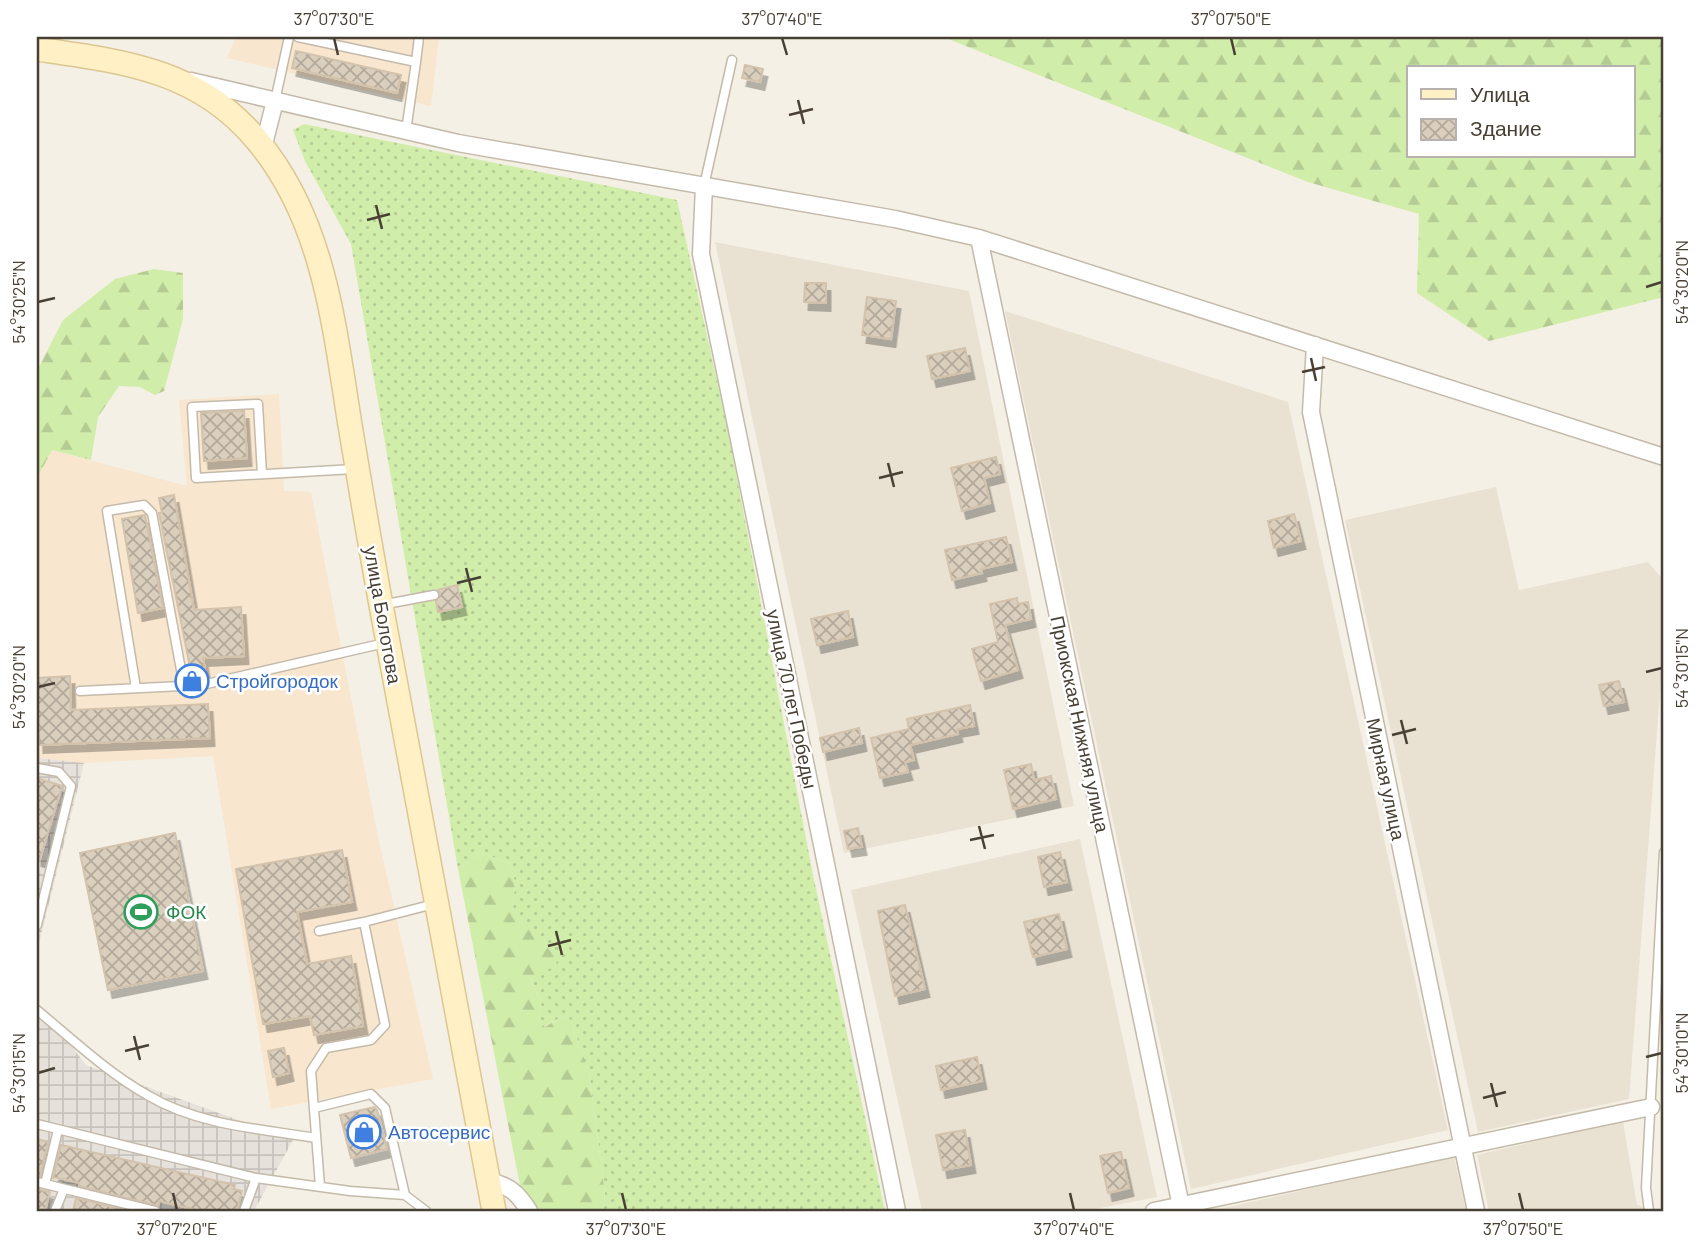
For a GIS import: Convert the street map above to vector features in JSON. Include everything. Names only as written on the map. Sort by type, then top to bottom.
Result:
[{"type":"main road","name":"улица Болотова","points":[[37,49],[143,66],[169,75],[223,108],[242,124],[263,148],[299,206],[320,263],[337,341],[381,605],[494,1211]]},
{"type":"street","points":[[169,75],[458,144],[895,219],[979,237],[1664,457]]},
{"type":"street","points":[[263,148],[275,101]]},
{"type":"street","name":"улица 70 лет Победы","points":[[704,186],[701,254],[897,1211]]},
{"type":"street","name":"Приокская Нижняя улица","points":[[979,237],[1181,1209]]},
{"type":"street","name":"Мирная улица","points":[[1315,345],[1311,412],[1476,1211]]},
{"type":"street","points":[[1154,1211],[1181,1209],[1651,1107]]},
{"type":"street","points":[[488,1181],[505,1184],[519,1194],[529,1211]]},
{"type":"lane","points":[[275,101],[289,37]]},
{"type":"lane","points":[[298,37],[416,62]]},
{"type":"lane","points":[[406,131],[419,37]]},
{"type":"lane","points":[[704,186],[732,60]]},
{"type":"lane","points":[[262,474],[258,404],[191,407],[196,478],[357,469]]},
{"type":"lane","points":[[136,688],[107,511],[144,505],[152,513],[184,686]]},
{"type":"lane","points":[[381,605],[434,595]]},
{"type":"lane","points":[[80,691],[202,685],[388,642]]},
{"type":"lane","points":[[37,768],[59,772],[71,786],[37,925]]},
{"type":"lane","points":[[1649,1211],[1646,1188],[1664,852]]},
{"type":"lane","points":[[319,931],[437,903]]},
{"type":"lane","points":[[320,1186],[312,1071],[326,1048],[371,1040],[385,1025],[364,922]]},
{"type":"lane","points":[[37,1010],[113,1072],[150,1097],[200,1117],[316,1138]]},
{"type":"lane","points":[[314,1108],[371,1094],[385,1108],[405,1195]]},
{"type":"lane","points":[[37,1124],[256,1178],[405,1195],[426,1211]]},
{"type":"lane","points":[[58,1130],[41,1183],[155,1211]]},
{"type":"lane","points":[[244,1211],[256,1178]]},
{"type":"lane","points":[[55,1211],[64,1189]]},
{"type":"shaded area","points":[[236,37],[439,37],[431,106],[227,58]]},
{"type":"shaded area","points":[[715,242],[969,291],[1074,806],[844,853]]},
{"type":"shaded area","points":[[1005,311],[1288,402],[1448,1130],[1191,1189]]},
{"type":"shaded area","name":"Стройгородок","points":[[279,394],[284,491],[311,492],[377,832],[433,1079],[271,1109],[213,756],[84,763],[37,758],[37,478],[51,450],[187,486],[179,400]]},
{"type":"shaded area","points":[[1496,487],[1519,590],[1648,562],[1664,581],[1664,640],[1629,1099],[1478,1132],[1345,520]]},
{"type":"shaded area","points":[[37,758],[84,763],[37,951]]},
{"type":"shaded area","points":[[1080,839],[1157,1197],[1085,1211],[922,1211],[851,890]]},
{"type":"shaded area","points":[[37,1002],[86,1065],[293,1140],[254,1211],[37,1211]]},
{"type":"shaded area","points":[[1623,1121],[1637,1205],[1664,1211],[1489,1211],[1477,1155]]},
{"type":"shaded area","points":[[1454,1156],[1466,1211],[1211,1211]]},
{"type":"green space","points":[[943,37],[1664,37],[1664,297],[1489,341],[1417,293],[1419,214],[1308,182]]},
{"type":"green space","points":[[304,124],[677,200],[727,426],[813,875],[885,1211],[603,1211],[605,1194],[589,1071],[570,1019],[561,1017],[544,1027],[538,1021],[541,1002],[530,978],[556,965],[555,957],[513,909],[515,882],[510,864],[482,853],[458,869],[351,244],[305,161],[293,130]]},
{"type":"green space","points":[[154,269],[183,273],[183,319],[164,391],[155,395],[140,387],[119,386],[98,417],[91,460],[52,450],[37,478],[37,371],[63,320],[115,279]]},
{"type":"green space","points":[[482,853],[510,864],[515,882],[513,909],[555,956],[557,965],[530,979],[541,1002],[538,1021],[545,1027],[561,1017],[570,1019],[589,1071],[605,1194],[603,1211],[525,1211],[458,869]]},
{"type":"building","points":[[296,51],[401,75],[397,93],[292,68]]},
{"type":"building","points":[[745,65],[763,69],[760,82],[742,78]]},
{"type":"building","points":[[805,283],[826,283],[826,303],[804,302]]},
{"type":"building","points":[[867,297],[896,301],[891,339],[862,335]]},
{"type":"building","points":[[965,348],[970,371],[932,379],[927,356]]},
{"type":"building","points":[[244,411],[247,458],[204,461],[201,413]]},
{"type":"building","points":[[996,457],[1000,474],[984,478],[990,503],[962,511],[951,468]]},
{"type":"building","points":[[174,495],[194,610],[241,607],[244,656],[203,658],[205,670],[191,672],[159,513],[162,513],[159,498]]},
{"type":"building","points":[[1294,514],[1301,541],[1274,548],[1268,521]]},
{"type":"building","points":[[145,515],[163,608],[138,613],[122,519]]},
{"type":"building","points":[[1006,537],[1012,562],[981,569],[982,573],[952,580],[945,550]]},
{"type":"building","points":[[457,585],[462,607],[438,612],[438,590]]},
{"type":"building","points":[[1017,598],[1018,604],[1028,602],[1031,619],[1005,625],[1018,670],[981,681],[972,649],[998,642],[990,604]]},
{"type":"building","points":[[848,611],[853,637],[817,645],[811,619]]},
{"type":"building","points":[[70,676],[71,710],[208,704],[210,738],[39,745],[37,678]]},
{"type":"building","points":[[1619,681],[1624,702],[1604,706],[1599,685]]},
{"type":"building","points":[[970,705],[974,726],[957,729],[958,734],[910,745],[914,760],[905,762],[908,772],[880,778],[871,738],[909,729],[907,719]]},
{"type":"building","points":[[859,728],[862,743],[823,752],[820,738]]},
{"type":"building","points":[[1031,764],[1034,780],[1051,776],[1056,799],[1013,809],[1004,770]]},
{"type":"building","points":[[37,778],[62,786],[40,859],[37,858]]},
{"type":"building","points":[[858,828],[862,847],[848,849],[844,831]]},
{"type":"building","name":"ФОК","points":[[175,833],[203,971],[108,990],[80,853]]},
{"type":"building","points":[[342,850],[352,902],[297,912],[307,964],[351,956],[363,1026],[314,1035],[310,1016],[263,1024],[236,869]]},
{"type":"building","points":[[1060,852],[1067,882],[1044,887],[1038,857]]},
{"type":"building","points":[[905,905],[925,989],[895,996],[878,911]]},
{"type":"building","points":[[1059,914],[1067,949],[1033,957],[1024,922]]},
{"type":"building","points":[[284,1048],[289,1073],[273,1077],[268,1051]]},
{"type":"building","points":[[977,1057],[982,1081],[941,1090],[936,1066]]},
{"type":"building","name":"Автосервис","points":[[374,1107],[387,1149],[351,1158],[340,1115]]},
{"type":"building","points":[[965,1130],[971,1165],[943,1170],[936,1135]]},
{"type":"building","points":[[37,1139],[48,1142],[40,1176],[37,1176]]},
{"type":"building","points":[[61,1145],[235,1185],[234,1189],[242,1191],[237,1211],[201,1211],[159,1201],[158,1206],[79,1186],[79,1183],[54,1177],[53,1179]]},
{"type":"building","points":[[1121,1152],[1129,1188],[1108,1193],[1100,1156]]},
{"type":"building","points":[[37,1189],[50,1192],[45,1211],[37,1211]]},
{"type":"building","points":[[76,1198],[129,1211],[73,1211]]},
{"type":"place","name":"Стройгородок","points":[[192,681]]},
{"type":"place","name":"ФОК","points":[[141,912]]},
{"type":"place","name":"Автосервис","points":[[364,1132]]}]
